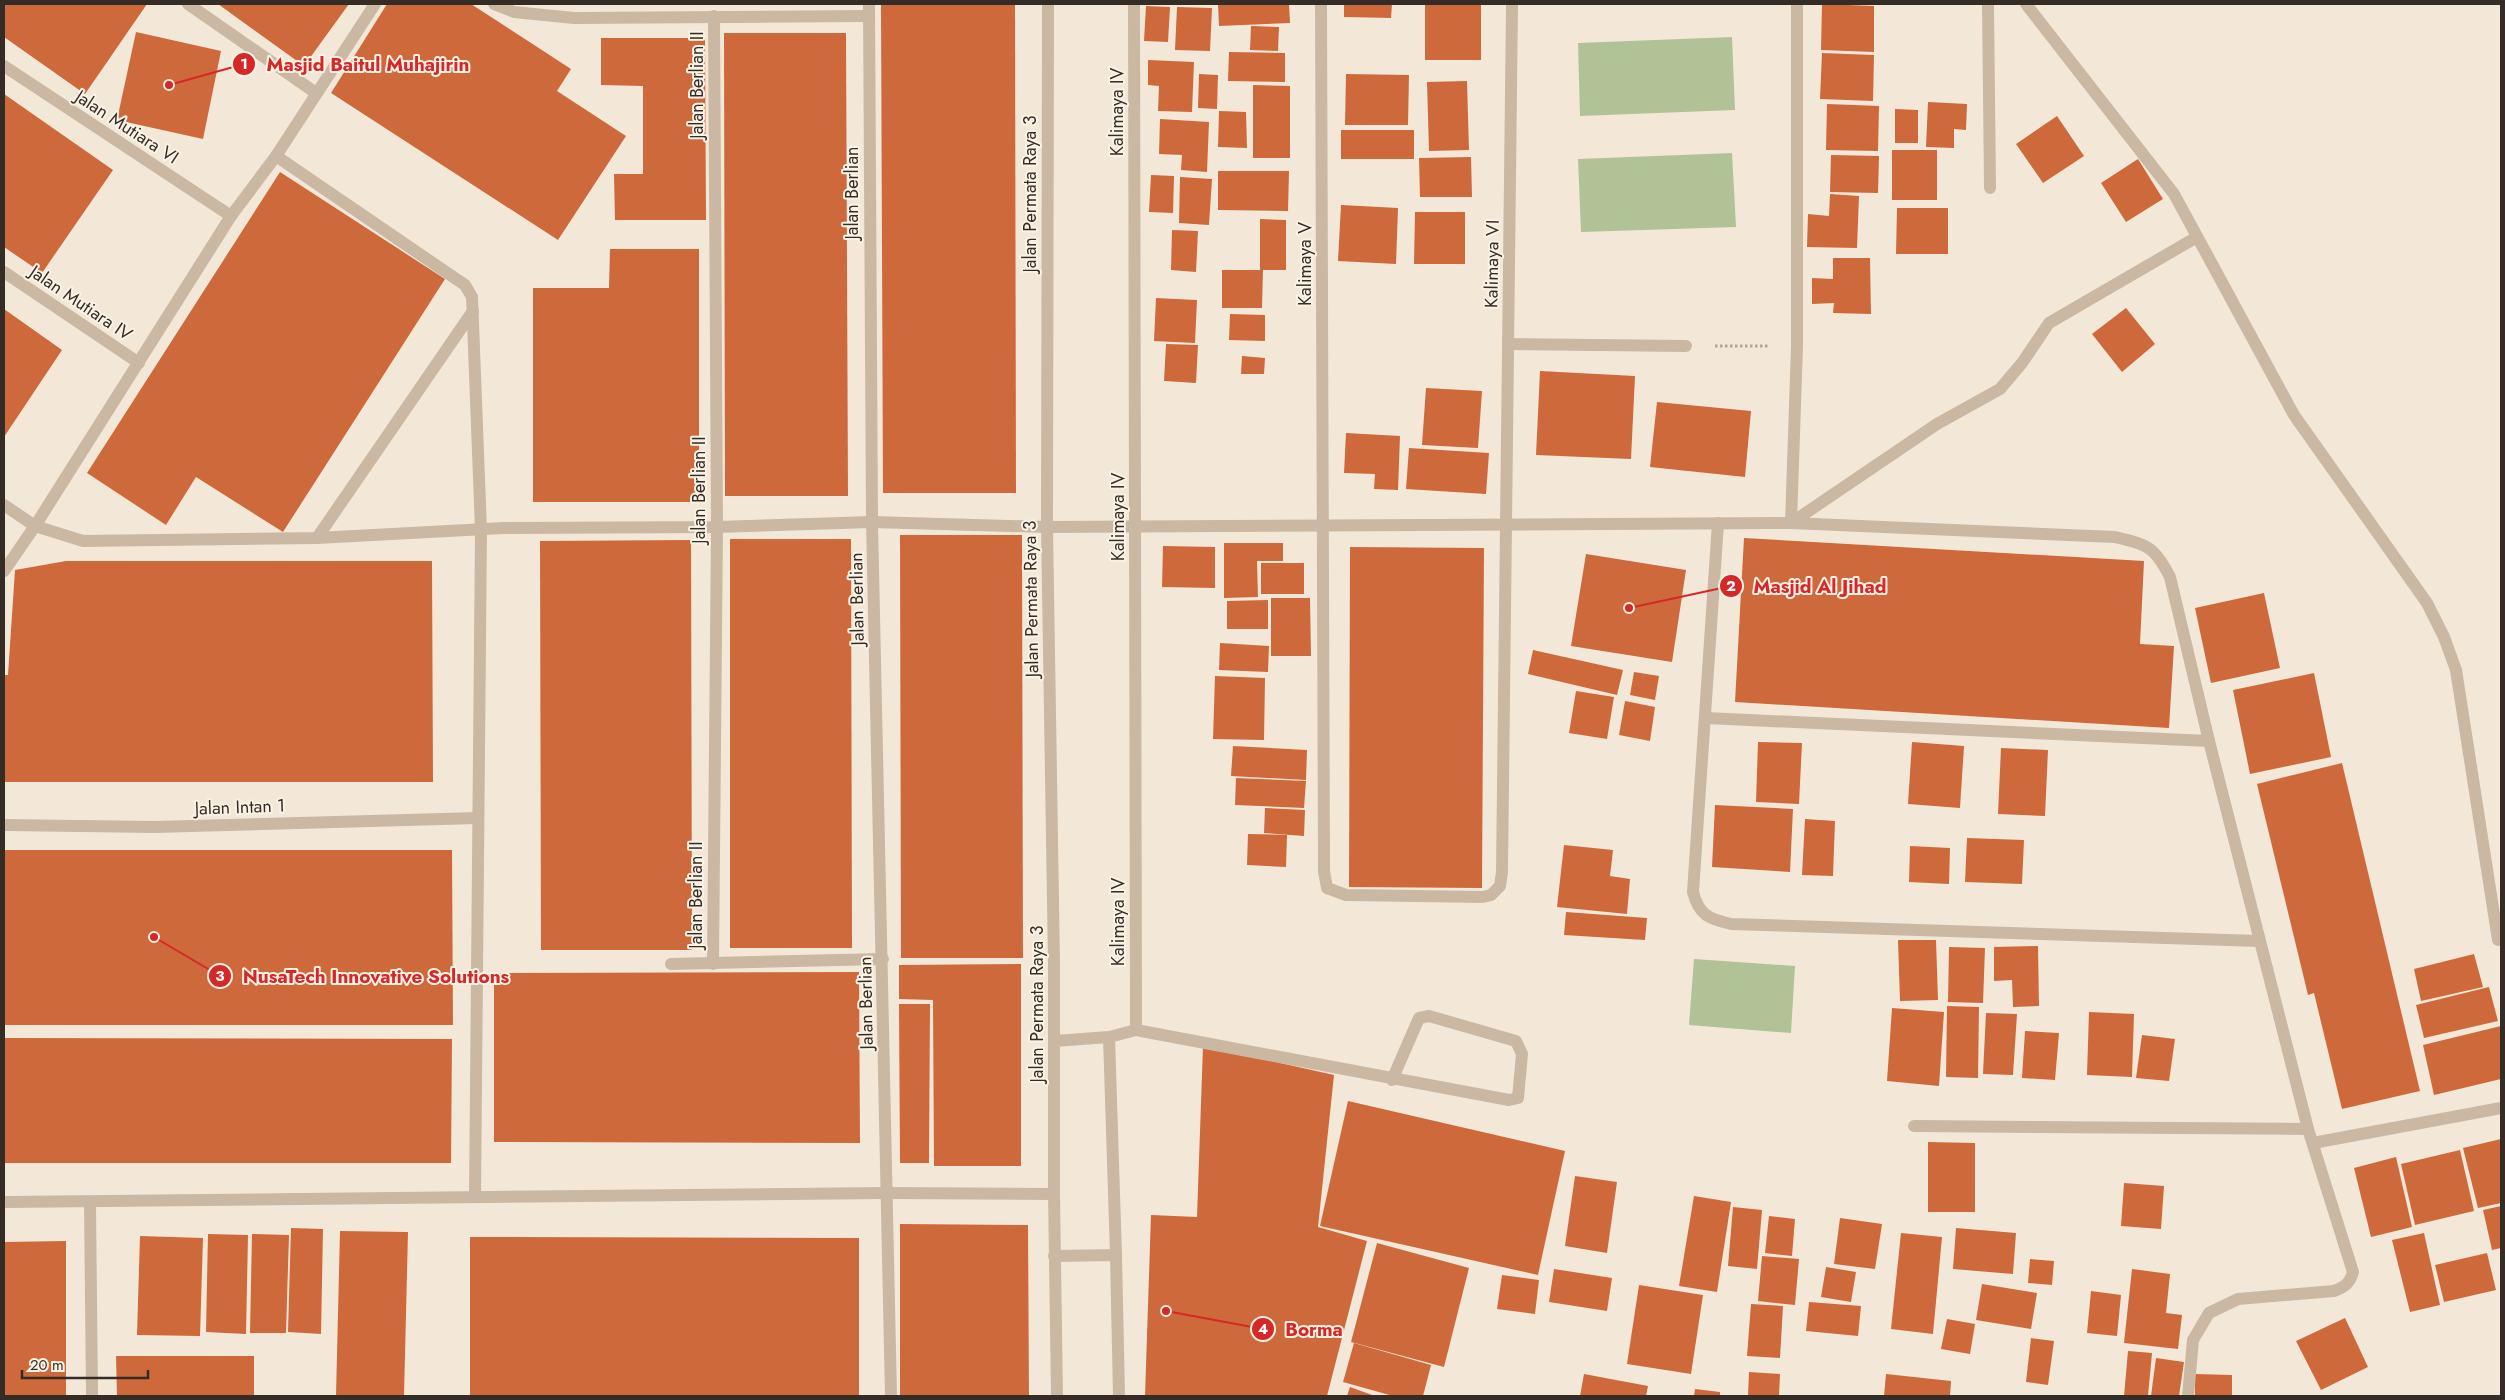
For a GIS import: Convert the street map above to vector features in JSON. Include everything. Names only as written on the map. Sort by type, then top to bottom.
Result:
[{"type":"street","points":[[188,4],[316,93]]},
{"type":"street","points":[[4,571],[35,526],[231,216],[276,156],[375,4]]},
{"type":"street","points":[[494,4],[514,12],[539,16],[714,16],[868,10]]},
{"type":"street","name":"Jalan Permata Raya 3","points":[[1048,4],[1047,527],[1055,1041],[1054,1256],[1057,1396]]},
{"type":"street","name":"Kalimaya IV","points":[[1134,4],[1136,1030]]},
{"type":"street","name":"Kalimaya V","points":[[1321,4],[1324,871],[1327,888],[1346,894],[1483,897],[1491,895],[1500,886],[1502,872],[1508,524]]},
{"type":"street","name":"Kalimaya VI","points":[[1508,524],[1512,4]]},
{"type":"street","points":[[1791,523],[1796,346],[1797,4]]},
{"type":"street","points":[[1988,4],[1990,188]]},
{"type":"street","points":[[2026,4],[2174,194],[2294,415],[2427,603],[2444,637],[2456,670],[2498,940]]},
{"type":"street","name":"Jalan Berlian","points":[[868,10],[872,522],[891,1396]]},
{"type":"street","name":"Jalan Berlian II","points":[[714,16],[716,527],[714,964]]},
{"type":"street","name":"Jalan Mutiara VI","points":[[4,66],[231,216]]},
{"type":"street","points":[[276,156],[465,285],[472,297],[481,530],[475,1196]]},
{"type":"street","points":[[1791,523],[1937,424],[2000,389],[2022,363],[2049,323],[2197,237]]},
{"type":"street","name":"Jalan Mutiara IV","points":[[4,272],[138,363]]},
{"type":"street","points":[[316,538],[473,312]]},
{"type":"street","points":[[1508,344],[1686,346]]},
{"type":"street","points":[[4,505],[35,526],[83,541],[316,538],[481,530],[716,527],[872,522],[1047,527],[1324,524],[1791,523],[2115,537],[2141,543],[2158,554],[2170,577],[2209,741],[2308,1129],[2351,1263],[2350,1281],[2344,1288],[2238,1299],[2209,1313],[2193,1340],[2188,1396]]},
{"type":"street","points":[[1718,524],[1693,892],[1695,901],[1710,919],[1731,924],[2259,941]]},
{"type":"street","points":[[1706,718],[2209,741]]},
{"type":"street","name":"Jalan Intan 1","points":[[4,825],[155,827],[478,818]]},
{"type":"street","points":[[671,964],[883,959]]},
{"type":"street","points":[[1055,1041],[1109,1037],[1136,1030],[1392,1080],[1509,1100],[1518,1098],[1522,1054],[1516,1041],[1429,1016],[1419,1018],[1392,1080]]},
{"type":"street","points":[[1109,1037],[1119,1396]]},
{"type":"street","points":[[2313,1144],[2501,1108]]},
{"type":"street","points":[[1914,1126],[2308,1129]]},
{"type":"street","points":[[4,1202],[475,1196],[886,1193],[1054,1194]]},
{"type":"street","points":[[90,1202],[92,1396]]},
{"type":"street","points":[[1054,1256],[1116,1255]]},
{"type":"path","points":[[1686,346],[1757,346]]},
{"type":"green space","points":[[1732,37],[1735,110],[1580,116],[1578,43]]},
{"type":"green space","points":[[1732,153],[1736,227],[1581,232],[1578,159]]},
{"type":"green space","points":[[1694,959],[1795,966],[1791,1033],[1689,1025]]},
{"type":"building","points":[[4,4],[147,4],[85,94],[4,37]]},
{"type":"building","points":[[218,4],[349,4],[304,66]]},
{"type":"building","points":[[387,4],[471,4],[571,69],[557,91],[626,136],[558,240],[331,93]]},
{"type":"building","points":[[881,4],[1015,4],[1016,493],[883,493]]},
{"type":"building","points":[[1218,4],[1289,4],[1290,23],[1219,26]]},
{"type":"building","points":[[1344,4],[1392,4],[1391,18],[1344,17]]},
{"type":"building","points":[[1425,4],[1481,4],[1481,60],[1425,60]]},
{"type":"building","points":[[1822,4],[1874,6],[1874,52],[1821,50]]},
{"type":"building","points":[[1146,6],[1170,7],[1168,42],[1144,41]]},
{"type":"building","points":[[1177,7],[1212,8],[1210,51],[1175,50]]},
{"type":"building","points":[[1251,26],[1279,27],[1278,51],[1250,50]]},
{"type":"building","points":[[136,32],[221,51],[203,139],[117,120]]},
{"type":"building","points":[[724,33],[846,33],[848,496],[725,496]]},
{"type":"building","points":[[601,38],[705,38],[706,220],[615,220],[614,174],[643,174],[643,86],[601,85]]},
{"type":"building","points":[[1229,52],[1285,53],[1285,82],[1228,81]]},
{"type":"building","points":[[1822,53],[1874,55],[1873,101],[1820,99]]},
{"type":"building","points":[[1148,60],[1194,62],[1192,112],[1158,111],[1159,86],[1148,85]]},
{"type":"building","points":[[1199,74],[1218,75],[1217,109],[1198,108]]},
{"type":"building","points":[[1346,74],[1409,75],[1408,125],[1345,125]]},
{"type":"building","points":[[1467,81],[1469,150],[1429,151],[1427,82]]},
{"type":"building","points":[[1253,85],[1290,86],[1290,158],[1253,158]]},
{"type":"building","points":[[4,94],[113,170],[42,273],[4,247]]},
{"type":"building","points":[[1928,102],[1967,104],[1966,130],[1954,129],[1954,148],[1926,147]]},
{"type":"building","points":[[1827,104],[1879,106],[1878,151],[1826,150]]},
{"type":"building","points":[[1895,109],[1918,110],[1918,143],[1895,143]]},
{"type":"building","points":[[1219,111],[1246,112],[1247,148],[1218,147]]},
{"type":"building","points":[[2057,116],[2084,156],[2043,183],[2016,144]]},
{"type":"building","points":[[1160,119],[1209,122],[1207,172],[1181,170],[1182,155],[1159,154]]},
{"type":"building","points":[[1341,130],[1414,130],[1414,159],[1341,159]]},
{"type":"building","points":[[1892,150],[1937,150],[1937,200],[1892,200]]},
{"type":"building","points":[[1831,155],[1879,156],[1878,193],[1830,192]]},
{"type":"building","points":[[1471,157],[1472,197],[1420,197],[1419,158]]},
{"type":"building","points":[[2138,159],[2163,199],[2126,222],[2101,183]]},
{"type":"building","points":[[1218,171],[1289,171],[1288,211],[1218,210]]},
{"type":"building","points":[[280,172],[445,279],[283,532],[196,477],[166,525],[87,473]]},
{"type":"building","points":[[1151,175],[1174,176],[1173,213],[1149,212]]},
{"type":"building","points":[[1180,177],[1212,179],[1209,225],[1179,223]]},
{"type":"building","points":[[1830,194],[1859,196],[1857,248],[1807,247],[1808,214],[1829,216]]},
{"type":"building","points":[[1341,205],[1398,208],[1396,264],[1338,261]]},
{"type":"building","points":[[1897,208],[1948,208],[1948,254],[1896,254]]},
{"type":"building","points":[[1415,212],[1465,212],[1465,264],[1414,264]]},
{"type":"building","points":[[1260,219],[1286,220],[1286,270],[1263,270],[1262,308],[1222,308],[1222,270],[1260,270]]},
{"type":"building","points":[[1172,230],[1198,231],[1196,272],[1171,270]]},
{"type":"building","points":[[610,249],[699,249],[699,502],[533,502],[533,288],[609,288]]},
{"type":"building","points":[[1833,258],[1870,258],[1871,314],[1833,313],[1834,303],[1812,304],[1812,278],[1833,279]]},
{"type":"building","points":[[1156,298],[1197,300],[1195,343],[1154,341]]},
{"type":"building","points":[[2126,308],[2155,344],[2122,372],[2092,334]]},
{"type":"building","points":[[4,309],[62,350],[4,437]]},
{"type":"building","points":[[1230,314],[1265,315],[1265,341],[1229,340]]},
{"type":"building","points":[[1166,344],[1198,345],[1196,383],[1164,381]]},
{"type":"building","points":[[1242,356],[1265,358],[1264,374],[1241,374]]},
{"type":"building","points":[[1540,371],[1635,376],[1631,459],[1536,455]]},
{"type":"building","points":[[1426,388],[1482,391],[1478,448],[1422,445]]},
{"type":"building","points":[[1657,402],[1751,411],[1745,477],[1650,467]]},
{"type":"building","points":[[1346,433],[1400,436],[1398,490],[1374,489],[1375,474],[1344,473]]},
{"type":"building","points":[[1409,448],[1489,453],[1486,494],[1406,489]]},
{"type":"building","points":[[900,535],[1022,535],[1023,958],[901,958]]},
{"type":"building","points":[[1744,538],[2144,561],[2140,644],[2174,646],[2169,728],[1735,702]]},
{"type":"building","points":[[730,539],[851,539],[852,948],[730,948]]},
{"type":"building","points":[[691,540],[692,950],[541,950],[540,541]]},
{"type":"building","points":[[1224,543],[1283,543],[1283,561],[1257,561],[1258,597],[1224,598]]},
{"type":"building","points":[[1163,546],[1215,547],[1215,588],[1162,587]]},
{"type":"building","points":[[1350,547],[1484,548],[1482,888],[1349,887]]},
{"type":"building","points":[[1586,554],[1686,570],[1672,662],[1571,646]]},
{"type":"building","points":[[66,561],[432,561],[433,782],[4,782],[4,675],[8,675],[15,570]]},
{"type":"building","points":[[1261,563],[1304,563],[1304,594],[1261,594]]},
{"type":"building","points":[[2264,593],[2280,668],[2211,683],[2195,608]]},
{"type":"building","points":[[1271,598],[1310,598],[1311,656],[1271,656]]},
{"type":"building","points":[[1268,600],[1268,629],[1227,629],[1227,601]]},
{"type":"building","points":[[1220,643],[1269,646],[1268,672],[1219,670]]},
{"type":"building","points":[[1533,650],[1623,670],[1617,695],[1528,674]]},
{"type":"building","points":[[1634,672],[1659,676],[1655,700],[1630,695]]},
{"type":"building","points":[[2314,673],[2331,757],[2250,774],[2233,690]]},
{"type":"building","points":[[1215,676],[1265,678],[1264,740],[1213,739]]},
{"type":"building","points":[[1576,691],[1614,697],[1607,739],[1569,733]]},
{"type":"building","points":[[1625,701],[1655,707],[1650,741],[1619,735]]},
{"type":"building","points":[[1758,742],[1802,743],[1799,804],[1756,802]]},
{"type":"building","points":[[1912,742],[1964,746],[1960,808],[1908,804]]},
{"type":"building","points":[[1233,746],[1307,750],[1306,780],[1231,776]]},
{"type":"building","points":[[2001,748],[2048,750],[2045,816],[1998,814]]},
{"type":"building","points":[[2342,763],[2420,1091],[2342,1109],[2314,993],[2308,995],[2257,784]]},
{"type":"building","points":[[1236,778],[1306,781],[1304,808],[1235,805]]},
{"type":"building","points":[[1715,805],[1793,809],[1790,872],[1712,867]]},
{"type":"building","points":[[1265,808],[1305,810],[1304,836],[1264,833]]},
{"type":"building","points":[[1805,819],[1835,821],[1833,876],[1802,875]]},
{"type":"building","points":[[1248,834],[1287,835],[1286,867],[1247,865]]},
{"type":"building","points":[[1967,838],[2024,840],[2022,884],[1965,882]]},
{"type":"building","points":[[1564,845],[1613,850],[1610,876],[1630,879],[1627,914],[1557,907]]},
{"type":"building","points":[[1910,846],[1950,848],[1949,884],[1909,882]]},
{"type":"building","points":[[4,850],[452,850],[453,1025],[4,1025]]},
{"type":"building","points":[[1566,912],[1647,918],[1645,940],[1564,935]]},
{"type":"building","points":[[1898,940],[1936,940],[1938,1000],[1900,1001]]},
{"type":"building","points":[[2038,946],[2039,1006],[2013,1007],[2012,980],[1994,981],[1994,947]]},
{"type":"building","points":[[1949,947],[1985,948],[1983,1003],[1948,1002]]},
{"type":"building","points":[[2474,954],[2483,987],[2421,1001],[2414,969]]},
{"type":"building","points":[[1021,964],[1021,1166],[934,1166],[933,1000],[899,999],[899,965]]},
{"type":"building","points":[[859,972],[860,1143],[494,1142],[494,973]]},
{"type":"building","points":[[2489,987],[2498,1021],[2424,1038],[2416,1005]]},
{"type":"building","points":[[899,1004],[930,1004],[929,1163],[900,1163]]},
{"type":"building","points":[[1947,1006],[1979,1007],[1978,1078],[1946,1077]]},
{"type":"building","points":[[1892,1008],[1944,1012],[1939,1086],[1887,1081]]},
{"type":"building","points":[[2089,1012],[2134,1014],[2132,1077],[2087,1075]]},
{"type":"building","points":[[1986,1013],[2017,1014],[2013,1075],[1983,1074]]},
{"type":"building","points":[[2501,1026],[2501,1079],[2434,1095],[2423,1045]]},
{"type":"building","points":[[2025,1031],[2059,1033],[2055,1080],[2022,1078]]},
{"type":"building","points":[[2142,1035],[2175,1039],[2169,1081],[2136,1078]]},
{"type":"building","points":[[4,1038],[452,1039],[451,1163],[4,1163]]},
{"type":"building","points":[[1203,1046],[1334,1075],[1318,1227],[1367,1241],[1327,1396],[1145,1396],[1151,1215],[1197,1217]]},
{"type":"building","points":[[1348,1101],[1565,1151],[1538,1275],[1320,1226]]},
{"type":"building","points":[[2501,1139],[2501,1203],[2478,1208],[2463,1148]]},
{"type":"building","points":[[1928,1142],[1975,1143],[1975,1212],[1928,1212]]},
{"type":"building","points":[[2460,1150],[2474,1211],[2415,1225],[2401,1164]]},
{"type":"building","points":[[2396,1157],[2412,1227],[2371,1237],[2354,1168]]},
{"type":"building","points":[[1575,1176],[1617,1182],[1607,1253],[1565,1246]]},
{"type":"building","points":[[2124,1183],[2164,1186],[2161,1229],[2121,1226]]},
{"type":"building","points":[[1694,1196],[1731,1202],[1717,1292],[1679,1286]]},
{"type":"building","points":[[2501,1206],[2501,1248],[2492,1250],[2483,1210]]},
{"type":"building","points":[[1733,1207],[1762,1210],[1757,1269],[1728,1266]]},
{"type":"building","points":[[1769,1216],[1795,1219],[1792,1256],[1765,1253]]},
{"type":"building","points":[[1840,1218],[1882,1224],[1875,1269],[1834,1264]]},
{"type":"building","points":[[900,1224],[1028,1225],[1029,1396],[900,1396]]},
{"type":"building","points":[[291,1228],[323,1229],[321,1334],[288,1332]]},
{"type":"building","points":[[1956,1228],[2016,1233],[2013,1274],[1953,1269]]},
{"type":"building","points":[[340,1231],[408,1232],[404,1396],[336,1396]]},
{"type":"building","points":[[1901,1233],[1942,1237],[1933,1334],[1891,1329]]},
{"type":"building","points":[[2424,1233],[2440,1305],[2410,1312],[2392,1240]]},
{"type":"building","points":[[208,1234],[248,1235],[246,1334],[206,1332]]},
{"type":"building","points":[[252,1234],[289,1235],[286,1333],[250,1333]]},
{"type":"building","points":[[140,1236],[203,1238],[200,1336],[137,1335]]},
{"type":"building","points":[[470,1237],[859,1238],[859,1396],[470,1396]]},
{"type":"building","points":[[66,1241],[66,1396],[4,1396],[4,1242]]},
{"type":"building","points":[[1377,1243],[1469,1268],[1444,1367],[1351,1342]]},
{"type":"building","points":[[2487,1253],[2496,1290],[2444,1302],[2435,1265]]},
{"type":"building","points":[[1762,1256],[1799,1259],[1795,1305],[1758,1301]]},
{"type":"building","points":[[2030,1259],[2054,1261],[2052,1285],[2028,1283]]},
{"type":"building","points":[[1826,1267],[1856,1272],[1851,1302],[1821,1297]]},
{"type":"building","points":[[1554,1269],[1612,1278],[1607,1311],[1549,1302]]},
{"type":"building","points":[[2132,1269],[2170,1274],[2166,1313],[2182,1315],[2178,1349],[2124,1343]]},
{"type":"building","points":[[1502,1275],[1539,1280],[1535,1314],[1497,1309]]},
{"type":"building","points":[[1982,1284],[2037,1293],[2031,1329],[1976,1320]]},
{"type":"building","points":[[1639,1285],[1703,1295],[1691,1374],[1627,1364]]},
{"type":"building","points":[[2091,1291],[2121,1295],[2117,1336],[2087,1333]]},
{"type":"building","points":[[1809,1302],[1861,1306],[1858,1336],[1806,1331]]},
{"type":"building","points":[[1751,1304],[1783,1306],[1780,1358],[1747,1356]]},
{"type":"building","points":[[2345,1318],[2368,1367],[2321,1390],[2296,1341]]},
{"type":"building","points":[[1947,1319],[1975,1324],[1970,1354],[1941,1349]]},
{"type":"building","points":[[2031,1338],[2054,1341],[2048,1385],[2026,1382]]},
{"type":"building","points":[[1354,1343],[1431,1365],[1423,1396],[1393,1396],[1343,1382]]},
{"type":"building","points":[[2128,1351],[2152,1353],[2148,1396],[2124,1396]]},
{"type":"building","points":[[116,1356],[254,1356],[254,1396],[117,1396]]},
{"type":"building","points":[[2156,1358],[2184,1362],[2179,1396],[2151,1396]]},
{"type":"building","points":[[1749,1372],[1780,1374],[1779,1396],[1748,1396]]},
{"type":"building","points":[[1584,1374],[1648,1386],[1646,1396],[1580,1396]]},
{"type":"building","points":[[1886,1374],[1951,1381],[1950,1396],[1884,1396]]},
{"type":"building","points":[[2195,1374],[2232,1375],[2232,1396],[2195,1396]]},
{"type":"building","points":[[1350,1387],[1375,1396],[1347,1396]]},
{"type":"building","points":[[1695,1389],[1720,1392],[1720,1396],[1694,1396]]},
{"type":"place","name":"Masjid Baitul Muhajirin","points":[[169,85]]},
{"type":"place","name":"Masjid Al Jihad","points":[[1629,608]]},
{"type":"place","name":"NusaTech Innovative Solutions","points":[[154,937]]},
{"type":"place","name":"Borma","points":[[1166,1311]]}]
